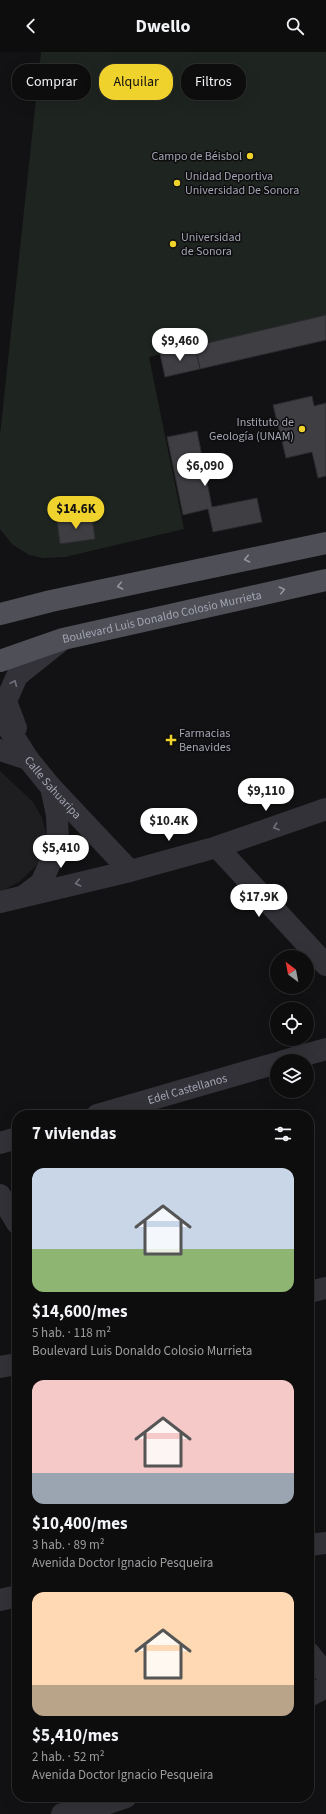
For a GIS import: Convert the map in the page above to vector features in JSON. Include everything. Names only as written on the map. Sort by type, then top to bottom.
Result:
[{"type":"main road","points":[[0,614],[51,601],[326,542]]},
{"type":"main road","name":"Boulevard Luis Donaldo Colosio Murrieta","points":[[0,661],[63,639],[326,580]]},
{"type":"street","points":[[28,759],[6,701],[17,676],[63,639]]},
{"type":"street","name":"Calle Sahuaripa","points":[[0,715],[28,759],[50,786],[130,871]]},
{"type":"street","points":[[0,750],[28,759]]},
{"type":"street","points":[[25,895],[41,884],[58,846],[57,815],[50,786]]},
{"type":"street","points":[[0,902],[130,871],[217,847],[326,809]]},
{"type":"street","points":[[217,847],[326,965]]},
{"type":"street","points":[[308,1054],[326,1049]]},
{"type":"street","name":"Edel Castellanos","points":[[114,1110],[270,1065]]},
{"type":"street","points":[[0,1143],[12,1139]]},
{"type":"street","points":[[0,1195],[12,1215]]},
{"type":"street","points":[[314,1291],[326,1288]]},
{"type":"street","points":[[0,1367],[12,1365]]},
{"type":"street","points":[[314,1544],[326,1542]]},
{"type":"street","points":[[0,1600],[12,1597]]},
{"type":"street","points":[[314,1660],[326,1674]]},
{"type":"street","points":[[314,1693],[326,1687]]},
{"type":"street","points":[[62,1814],[97,1807],[112,1802]]},
{"type":"shaded area","name":"Unidad Deportiva Universidad De Sonora","points":[[41,52],[326,52],[326,315],[149,357],[184,529],[65,557],[43,558],[29,555],[12,544],[0,529],[0,435],[36,100],[91,100],[91,64],[40,64]]},
{"type":"shaded area","points":[[0,771],[33,802],[42,818],[47,837],[39,863],[19,882],[0,892]]},
{"type":"building","points":[[326,315],[326,340],[200,369],[195,346]]},
{"type":"building","points":[[195,346],[200,369],[165,377],[160,354]]},
{"type":"building","name":"Instituto de Geología (UNAM)","points":[[312,396],[314,406],[326,403],[326,476],[318,478],[312,452],[286,458],[273,405]]},
{"type":"building","points":[[197,431],[212,507],[257,498],[262,522],[213,532],[208,509],[183,515],[167,437]]},
{"type":"building","points":[[92,516],[95,539],[60,544],[57,521]]},
{"type":"place","name":"Campo de Béisbol","points":[[250,156]]},
{"type":"place","name":"Unidad Deportiva Universidad De Sonora","points":[[177,183]]},
{"type":"place","name":"Universidad de Sonora","points":[[173,244]]},
{"type":"place","name":"Instituto de Geología (UNAM)","points":[[302,429]]},
{"type":"place","name":"Farmacias Benavides","points":[[171,740]]}]
